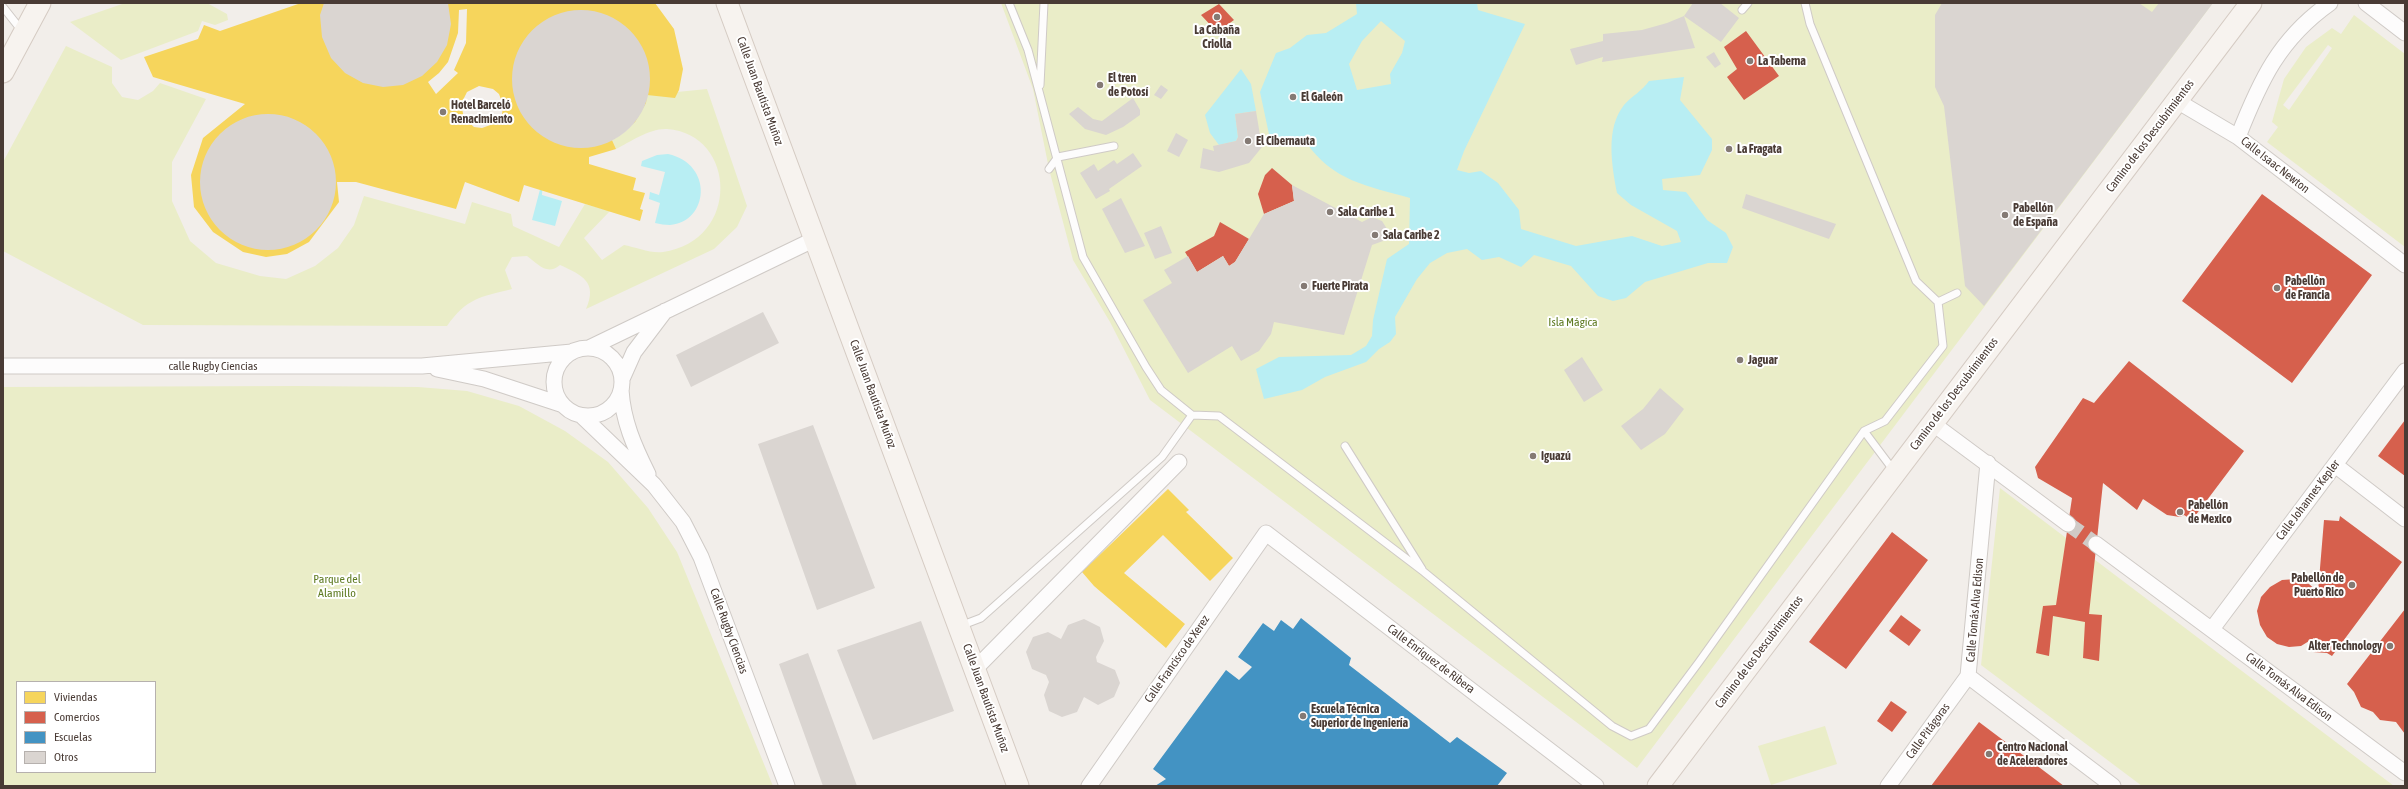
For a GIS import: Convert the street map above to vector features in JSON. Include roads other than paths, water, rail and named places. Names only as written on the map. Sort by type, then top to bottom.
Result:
[{"type":"street","points":[[3,72],[40,3]]},
{"type":"street","name":"Calle Juan Bautista Muñoz","points":[[727,3],[1018,786]]},
{"type":"street","name":"Camino de los Descubrimientos","points":[[1658,786],[2251,3]]},
{"type":"street","name":"Calle Isaac Newton","points":[[2330,3],[2314,14],[2277,54],[2257,90],[2238,137],[2405,265]]},
{"type":"street","points":[[2366,3],[2405,33]]},
{"type":"street","points":[[2177,101],[2238,137]]},
{"type":"street","points":[[422,366],[572,352],[589,348],[667,309],[815,239]]},
{"type":"street","points":[[422,366],[484,379],[563,405],[572,412],[582,416],[592,416],[607,410],[617,399],[621,384],[634,352],[667,309]]},
{"type":"street","points":[[589,348],[607,354],[619,369],[625,420],[636,450],[654,485]]},
{"type":"street","points":[[563,405],[554,387],[554,376],[561,362],[572,352]]},
{"type":"street","name":"calle Rugby Ciencias","points":[[3,366],[422,366]]},
{"type":"street","name":"Calle Johannes Kepler","points":[[2212,629],[2405,371]]},
{"type":"street","points":[[582,416],[654,485]]},
{"type":"street","points":[[1932,423],[1988,463],[2068,524]]},
{"type":"street","points":[[975,669],[1179,462]]},
{"type":"street","name":"Calle Tomás Alva Edison","points":[[1988,463],[1968,676],[2113,786]]},
{"type":"street","points":[[2334,465],[2405,519]]},
{"type":"street","name":"Calle Rugby Ciencias","points":[[654,485],[683,522],[701,557],[787,786]]},
{"type":"street","name":"Calle Enríquez de Ribera","points":[[1266,533],[1592,785]]},
{"type":"street","name":"Calle Francisco de Xerez","points":[[1089,786],[1266,533]]},
{"type":"street","name":"Calle Tomás Alva Edison","points":[[2096,544],[2405,773]]},
{"type":"street","name":"Calle Pitágoras","points":[[1888,786],[1968,676]]},
{"type":"lane","points":[[1009,3],[1028,50],[1058,157],[1083,257],[1146,367],[1161,390],[1192,415],[1219,416],[1424,572],[1612,726],[1631,736],[1649,729],[1699,662],[1864,431],[1885,421],[1943,346],[1938,302],[1916,281],[1810,24],[1805,3]]},
{"type":"lane","points":[[1040,92],[1044,3]]},
{"type":"lane","points":[[1742,10],[1748,3]]},
{"type":"lane","points":[[3,7],[24,33]]},
{"type":"lane","points":[[1049,169],[1058,157],[1114,146]]},
{"type":"lane","points":[[1938,302],[1957,293]]},
{"type":"lane","points":[[960,627],[981,618],[1162,457],[1192,415]]},
{"type":"lane","points":[[1864,431],[1895,472]]},
{"type":"lane","points":[[1345,446],[1424,572]]},
{"type":"water","points":[[1356,3],[1477,3],[1478,10],[1525,24],[1464,151],[1457,170],[1469,173],[1481,171],[1498,183],[1519,210],[1521,229],[1576,246],[1632,236],[1662,246],[1681,242],[1677,231],[1631,205],[1617,193],[1612,160],[1612,136],[1614,125],[1624,105],[1649,81],[1684,77],[1680,100],[1712,139],[1712,150],[1700,175],[1662,179],[1663,190],[1686,192],[1707,220],[1726,233],[1733,247],[1727,263],[1708,263],[1645,282],[1626,298],[1613,301],[1598,296],[1571,266],[1534,255],[1521,267],[1499,257],[1482,260],[1467,249],[1447,253],[1430,263],[1417,279],[1395,317],[1396,334],[1390,342],[1379,349],[1366,362],[1325,377],[1302,390],[1264,399],[1256,369],[1279,357],[1351,355],[1366,346],[1372,336],[1373,320],[1387,259],[1409,244],[1410,198],[1365,185],[1339,174],[1327,166],[1306,142],[1270,139],[1260,92],[1276,53],[1290,48],[1307,35],[1326,33],[1357,14]],"holes":[[[1381,21],[1405,41],[1402,53],[1390,74],[1391,84],[1357,90],[1349,64],[1362,41]]]},
{"type":"water","points":[[1241,69],[1251,84],[1256,111],[1235,114],[1238,137],[1236,141],[1219,145],[1210,133],[1205,115]]},
{"type":"water","points":[[668,154],[683,160],[693,169],[699,180],[701,192],[699,204],[693,214],[683,221],[670,225],[664,225],[655,223],[660,203],[649,199],[650,192],[659,195],[665,172],[641,166],[642,161],[657,155]]},
{"type":"water","points":[[543,178],[542,195],[562,201],[555,226],[532,220]]},
{"type":"tunnel","points":[[2068,524],[2096,544]]},
{"type":"place","name":"La Cabaña Criolla","points":[[1217,17]]},
{"type":"place","name":"La Taberna","points":[[1750,61]]},
{"type":"place","name":"El tren de Potosí","points":[[1100,85]]},
{"type":"place","name":"El Galeón","points":[[1293,97]]},
{"type":"place","name":"Hotel Barceló Renacimiento","points":[[443,112]]},
{"type":"place","name":"El Cibernauta","points":[[1248,141]]},
{"type":"place","name":"La Fragata","points":[[1729,149]]},
{"type":"place","name":"Sala Caribe 1","points":[[1330,212]]},
{"type":"place","name":"Pabellón de España","points":[[2005,215]]},
{"type":"place","name":"Sala Caribe 2","points":[[1375,235]]},
{"type":"place","name":"Fuerte Pirata","points":[[1304,286]]},
{"type":"place","name":"Pabellón de Francia","points":[[2277,288]]},
{"type":"place","name":"Jaguar","points":[[1740,360]]},
{"type":"place","name":"Iguazú","points":[[1533,456]]},
{"type":"place","name":"Pabellón de Mexico","points":[[2180,512]]},
{"type":"place","name":"Pabellón de Puerto Rico","points":[[2352,585]]},
{"type":"place","name":"Alter Technology","points":[[2390,646]]},
{"type":"place","name":"Escuela Técnica Superior de Ingeniería","points":[[1303,716]]},
{"type":"place","name":"Centro Nacional de Aceleradores","points":[[1989,754]]},
{"type":"park label","name":"Isla Mágica","points":[[1573,322]]},
{"type":"park label","name":"Parque del Alamillo","points":[[337,586]]}]
